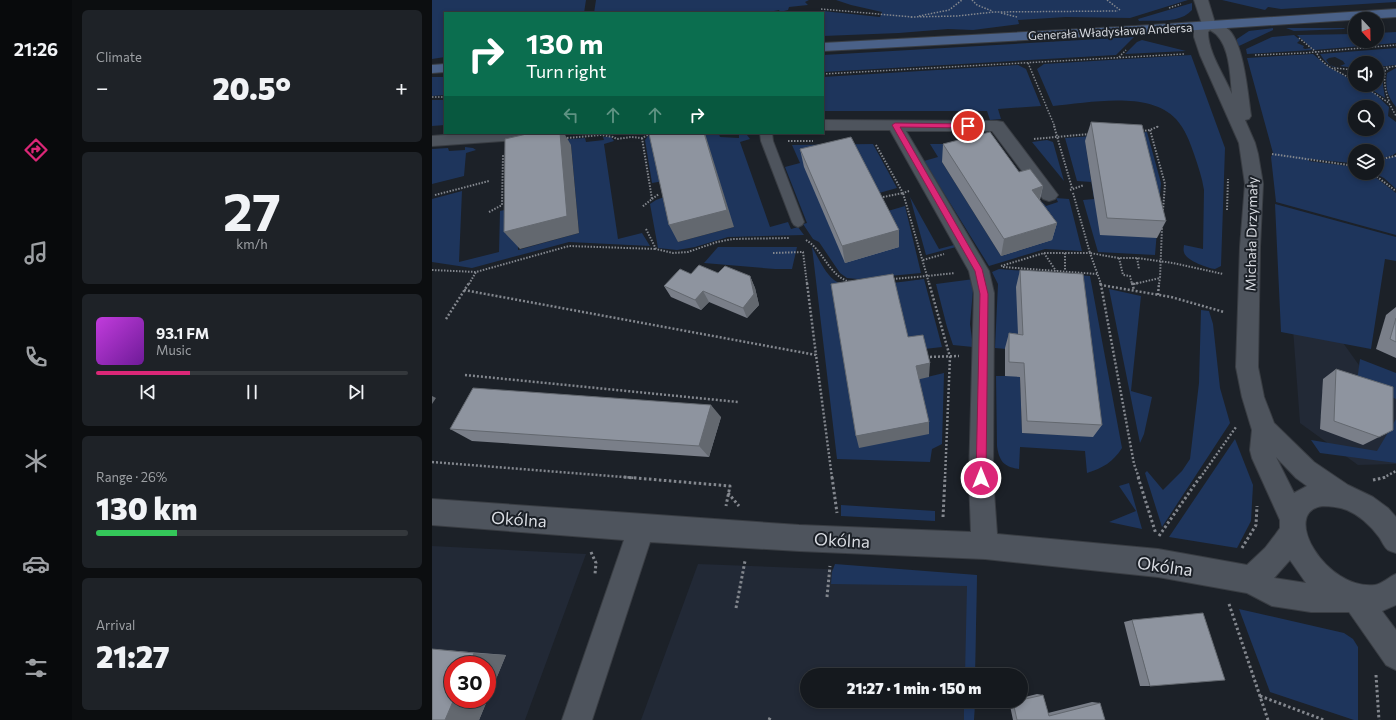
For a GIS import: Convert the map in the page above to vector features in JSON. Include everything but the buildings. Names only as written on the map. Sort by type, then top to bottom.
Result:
[{"type":"main road","name":"Generała Władysława Andersa","points":[[824,47],[1396,13]]},
{"type":"main road","points":[[432,69],[444,68]]},
{"type":"street","points":[[1201,0],[1209,25],[1219,29],[1226,36],[1232,55],[1247,143]]},
{"type":"street","name":"Michała Drzymały","points":[[1209,25],[1201,30],[1201,37],[1207,55],[1247,143],[1254,184],[1250,247],[1247,367],[1253,397],[1264,430],[1262,450],[1264,458],[1293,524],[1297,546],[1303,558],[1320,578],[1337,591],[1356,598]]},
{"type":"street","points":[[824,125],[997,126],[1049,196]]},
{"type":"street","points":[[895,125],[979,271],[984,294],[981,478],[986,546]]},
{"type":"street","points":[[432,141],[533,134]]},
{"type":"street","points":[[1264,430],[1281,444],[1305,470],[1343,496],[1363,505],[1392,530]]},
{"type":"street","points":[[1251,580],[1276,557],[1287,543],[1298,506],[1312,496],[1332,494],[1343,496]]},
{"type":"street","name":"Okólna","points":[[432,512],[799,538],[986,546],[1158,563],[1251,580],[1272,592],[1311,598],[1356,598]]},
{"type":"street","points":[[577,720],[641,528]]},
{"type":"street","points":[[1356,598],[1371,600],[1385,597],[1396,588]]},
{"type":"street","points":[[1356,598],[1396,655]]},
{"type":"lane","points":[[766,134],[767,141],[798,222]]},
{"type":"path","points":[[911,17],[949,10],[962,0]]},
{"type":"path","points":[[972,0],[977,5],[994,12],[1023,18]]},
{"type":"path","points":[[821,9],[911,17],[957,16],[994,12],[1120,11],[1107,0]]},
{"type":"path","points":[[1299,38],[1316,52],[1320,59],[1331,68],[1348,77]]},
{"type":"path","points":[[1232,55],[1274,55],[1396,45]]},
{"type":"path","points":[[824,74],[1192,53],[1207,55]]},
{"type":"path","points":[[1028,63],[1053,121],[1090,253],[1119,258],[1137,258],[1173,263],[1223,274]]},
{"type":"path","points":[[1384,68],[1396,66]]},
{"type":"path","points":[[1390,67],[1385,72],[1385,92],[1396,116]]},
{"type":"path","points":[[1331,68],[1348,69]]},
{"type":"path","points":[[1372,92],[1389,103]]},
{"type":"path","points":[[432,97],[444,97]]},
{"type":"path","points":[[1392,107],[1396,110]]},
{"type":"path","points":[[1150,130],[1165,184],[1162,215]]},
{"type":"path","points":[[642,138],[652,200]]},
{"type":"path","points":[[502,205],[503,150]]},
{"type":"path","points":[[1270,156],[1270,154],[1348,164]]},
{"type":"path","points":[[1384,159],[1396,156]]},
{"type":"path","points":[[1227,211],[1229,172]]},
{"type":"path","points":[[1381,180],[1396,191]]},
{"type":"path","points":[[435,195],[489,181]]},
{"type":"path","points":[[642,207],[659,194]]},
{"type":"path","points":[[489,212],[506,203]]},
{"type":"path","points":[[1158,295],[1162,223]]},
{"type":"path","points":[[646,229],[656,249]]},
{"type":"path","points":[[432,270],[476,272],[569,246],[656,249],[673,253],[688,252],[717,242],[733,239],[792,238]]},
{"type":"path","points":[[799,238],[813,243],[835,274],[847,282],[852,282]]},
{"type":"path","points":[[773,253],[803,252],[837,514]]},
{"type":"path","points":[[1044,253],[1056,271]]},
{"type":"path","points":[[1065,253],[1065,271]]},
{"type":"path","points":[[1119,258],[1123,275],[1130,276],[1134,290]]},
{"type":"path","points":[[1137,258],[1139,269]]},
{"type":"path","points":[[1224,266],[1224,282]]},
{"type":"path","points":[[996,267],[1097,274]]},
{"type":"path","points":[[446,319],[476,272]]},
{"type":"path","points":[[888,280],[927,276],[950,357],[943,518]]},
{"type":"path","points":[[1132,284],[1160,278]]},
{"type":"path","points":[[1224,305],[1225,312],[1172,297],[1100,285],[1134,464],[1158,538],[1236,427]]},
{"type":"path","points":[[464,290],[816,355]]},
{"type":"path","points":[[465,375],[738,402]]},
{"type":"path","points":[[432,462],[730,486],[726,508]]},
{"type":"path","points":[[1370,481],[1386,478],[1396,471]]},
{"type":"path","points":[[828,597],[830,559]]},
{"type":"path","points":[[736,608],[745,560]]},
{"type":"path","points":[[1229,601],[1268,720]]},
{"type":"path","points":[[1260,696],[1324,720]]},
{"type":"shaded area","points":[[432,0],[586,0],[584,12],[444,12],[444,57],[432,59]]},
{"type":"shaded area","points":[[596,0],[809,0],[805,2],[808,5],[789,7],[788,10],[780,12],[779,10],[774,12],[594,12]]},
{"type":"shaded area","points":[[836,0],[1188,0],[1130,18],[1066,17],[1018,20],[1019,24],[973,30],[948,29],[899,33],[824,36],[824,12],[808,12],[823,11],[880,17],[882,12]]},
{"type":"shaded area","points":[[1222,0],[1396,0],[1396,2],[1281,9],[1268,7],[1265,10]]},
{"type":"shaded area","points":[[1192,3],[1192,10],[1181,17],[1160,21],[1139,21],[1138,19]]},
{"type":"shaded area","points":[[1273,28],[1273,30],[1236,46],[1237,39],[1249,31]]},
{"type":"shaded area","points":[[1286,28],[1344,28],[1345,29],[1294,31]]},
{"type":"shaded area","points":[[1396,32],[1396,43],[1384,44],[1384,33]]},
{"type":"shaded area","points":[[1348,34],[1348,47],[1314,50],[1297,35]]},
{"type":"shaded area","points":[[1294,35],[1300,40],[1297,43],[1304,46],[1303,48],[1311,48],[1312,50],[1247,54],[1246,49],[1272,37]]},
{"type":"shaded area","points":[[1134,37],[1116,55],[824,72],[824,55]]},
{"type":"shaded area","points":[[1142,40],[1186,51],[1125,54],[1137,42]]},
{"type":"shaded area","points":[[1396,48],[1396,65],[1384,66],[1384,56],[1348,56],[1348,67],[1340,66],[1345,64],[1343,61],[1335,57],[1326,60],[1330,65],[1320,54]]},
{"type":"shaded area","points":[[1313,54],[1327,66],[1348,78],[1348,92],[1372,92],[1382,100],[1348,100],[1348,136],[1384,136],[1384,102],[1389,107],[1388,116],[1396,122],[1396,153],[1384,158],[1384,144],[1348,144],[1348,163],[1309,159],[1309,161],[1348,166],[1348,180],[1379,180],[1396,193],[1396,235],[1276,202],[1271,157],[1273,153],[1247,58]]},
{"type":"shaded area","points":[[1191,55],[1225,148],[1221,266],[1215,269],[1192,261],[1185,255],[1184,245],[1203,249],[1204,190],[1191,145],[1185,131],[1176,119],[1164,110],[1150,104],[1134,101],[1100,101],[1053,106],[1037,69],[1044,64]]},
{"type":"shaded area","points":[[1018,65],[1026,69],[1041,106],[998,109],[1001,119],[990,120],[987,111],[824,111],[824,77]]},
{"type":"shaded area","points":[[1396,68],[1396,107],[1387,91],[1386,83],[1387,73]]},
{"type":"shaded area","points":[[432,77],[444,77],[444,95],[432,96]]},
{"type":"shaded area","points":[[1375,92],[1384,92],[1385,98]]},
{"type":"shaded area","points":[[432,100],[444,100],[444,125],[432,126]]},
{"type":"shaded area","points":[[1147,132],[1161,183],[1155,255],[1098,252],[1083,200],[1094,199],[1091,182],[1077,181],[1065,138]]},
{"type":"shaded area","points":[[654,134],[719,134],[720,137],[739,138],[739,135],[747,135],[750,139],[740,142],[770,227],[788,222],[791,229],[798,227],[804,235],[728,237],[695,247],[677,250],[658,248],[650,204],[667,196],[678,242],[734,227],[664,181],[652,183],[645,140],[648,136]]},
{"type":"shaded area","points":[[603,137],[611,137],[614,141],[604,144],[618,239],[642,233],[650,246],[569,242],[472,268],[432,262],[432,199],[462,191],[459,262],[499,252],[500,211],[509,209],[517,203],[518,250],[579,233],[571,145],[517,143],[585,138],[586,142],[604,140]]},
{"type":"shaded area","points":[[1047,140],[1053,142],[1064,181],[1032,142]]},
{"type":"shaded area","points":[[873,144],[897,188],[879,193],[888,211],[905,206],[921,273],[858,279],[847,278],[840,273],[819,242],[813,239],[803,224],[807,223],[785,167],[800,163],[792,145]]},
{"type":"shaded area","points":[[930,144],[994,144],[942,162],[1001,256],[1051,240],[1038,204],[1042,202],[1046,206],[1058,202],[1056,198],[1069,199],[1082,251],[1045,249],[989,266],[924,161],[938,157]]},
{"type":"shaded area","points":[[465,147],[476,150],[466,153],[464,176],[432,184],[432,149],[448,148],[449,151],[465,150]]},
{"type":"shaded area","points":[[1396,156],[1396,189],[1384,178],[1384,159]]},
{"type":"shaded area","points":[[910,197],[939,249],[954,245],[956,247],[926,255]]},
{"type":"shaded area","points":[[1275,204],[1396,237],[1396,261],[1385,259],[1371,349],[1281,332]]},
{"type":"shaded area","points":[[718,247],[797,247],[792,269],[775,269],[704,263]]},
{"type":"shaded area","points":[[812,247],[827,273],[834,280],[841,283],[863,285],[924,279],[942,347],[916,350],[915,378],[923,378],[944,373],[942,444],[932,449],[930,462],[837,459]]},
{"type":"shaded area","points":[[999,269],[1090,276],[1122,448],[1111,461],[1103,467],[1087,473],[1085,451],[1020,447],[1019,469],[1006,465],[999,456],[997,446],[996,376],[1020,376],[1022,433],[1093,436],[1019,350],[995,348],[998,284],[992,272]]},
{"type":"shaded area","points":[[974,279],[970,324],[973,347],[953,345],[936,284]]},
{"type":"shaded area","points":[[1109,289],[1141,296],[1131,391],[1152,397],[1144,434],[1140,443]]},
{"type":"shaded area","points":[[1201,310],[1209,311],[1213,324],[1220,388],[1230,423],[1162,527],[1145,473],[1147,471],[1163,490],[1182,471],[1190,459],[1199,383]]},
{"type":"shaded area","points":[[1293,329],[1341,340],[1366,375],[1396,385],[1396,464],[1358,465],[1300,423]]},
{"type":"shaded area","points":[[1360,359],[1396,373],[1396,399],[1357,381]]},
{"type":"shaded area","points":[[1396,419],[1396,463],[1320,453],[1311,440],[1377,451]]},
{"type":"shaded area","points":[[1235,439],[1253,485],[1251,521],[1237,548],[1169,537]]},
{"type":"shaded area","points":[[1129,483],[1142,529],[1109,522],[1136,511],[1119,486]]},
{"type":"shaded area","points":[[841,505],[935,511],[935,521],[841,516]]},
{"type":"shaded area","points":[[432,546],[586,554],[525,720],[432,720]]},
{"type":"shaded area","points":[[698,564],[977,575],[975,668],[800,668],[800,708],[975,708],[974,720],[641,720]]},
{"type":"shaded area","points":[[835,564],[977,575],[975,668],[965,668],[967,586],[831,584],[832,572]]},
{"type":"shaded area","points":[[1239,609],[1344,633],[1353,639],[1358,647],[1358,720],[1354,720],[1270,692]]},
{"type":"shaded area","points":[[964,708],[975,708],[974,720],[964,720]]},
{"type":"route","points":[[968,126],[895,125],[979,271],[984,294],[981,478]]}]
